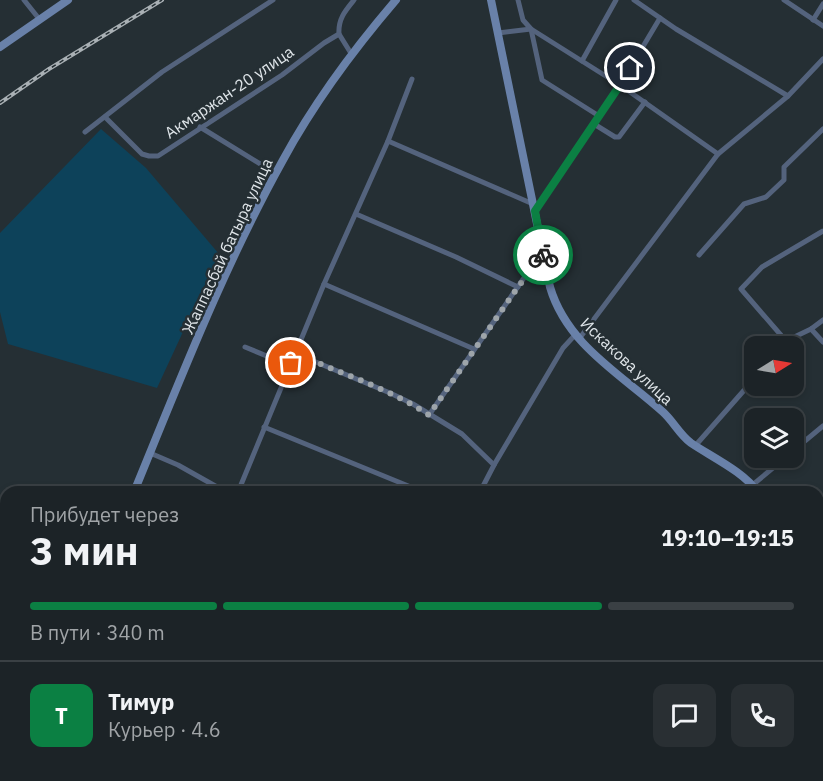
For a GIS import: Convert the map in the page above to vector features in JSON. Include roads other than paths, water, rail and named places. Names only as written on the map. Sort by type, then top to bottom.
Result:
[{"type":"street","points":[[24,0],[40,20]]},
{"type":"street","points":[[0,47],[68,0]]},
{"type":"street","points":[[85,132],[162,72],[273,0]]},
{"type":"street","points":[[352,55],[339,34],[338,24],[354,0]]},
{"type":"street","name":"Жаппасбай батыра улица","points":[[136,486],[201,329],[275,173],[325,92],[372,28],[396,0]]},
{"type":"street","name":"Искакова улица","points":[[491,0],[555,304],[577,337],[665,414],[688,441],[753,484]]},
{"type":"street","points":[[518,0],[523,20],[531,29],[620,85],[718,154]]},
{"type":"street","points":[[634,0],[788,96]]},
{"type":"street","points":[[784,0],[823,26]]},
{"type":"street","points":[[582,61],[615,1]]},
{"type":"street","points":[[813,20],[823,4]]},
{"type":"street","points":[[388,141],[534,208],[620,85],[660,18]]},
{"type":"street","points":[[498,33],[531,29]]},
{"type":"street","points":[[531,29],[542,80],[599,116]]},
{"type":"street","name":"Акмаржан-20 улица","points":[[105,117],[142,153],[158,156],[282,75],[339,34]]},
{"type":"street","points":[[483,486],[563,348],[577,337],[718,154],[788,96],[823,59]]},
{"type":"street","points":[[240,486],[324,284],[388,141],[412,79]]},
{"type":"street","points":[[594,124],[615,137],[619,137],[645,102]]},
{"type":"street","points":[[200,127],[275,173]]},
{"type":"street","points":[[699,255],[744,204],[766,197],[783,180],[784,166],[823,129]]},
{"type":"street","points":[[356,214],[456,257],[518,287]]},
{"type":"street","points":[[782,336],[741,289],[762,267],[823,231]]},
{"type":"street","points":[[429,415],[543,255]]},
{"type":"street","points":[[324,284],[474,349]]},
{"type":"street","points":[[796,336],[823,320]]},
{"type":"street","points":[[811,329],[823,342]]},
{"type":"street","points":[[245,346],[286,364],[291,363],[296,357],[302,357],[390,393],[413,404],[462,434],[494,465]]},
{"type":"street","points":[[695,446],[744,390]]},
{"type":"street","points":[[804,442],[823,426]]},
{"type":"street","points":[[264,427],[408,486]]},
{"type":"street","points":[[150,453],[216,486]]},
{"type":"street","points":[[751,486],[773,468]]},
{"type":"railway","points":[[0,103],[49,69],[162,0]]}]
